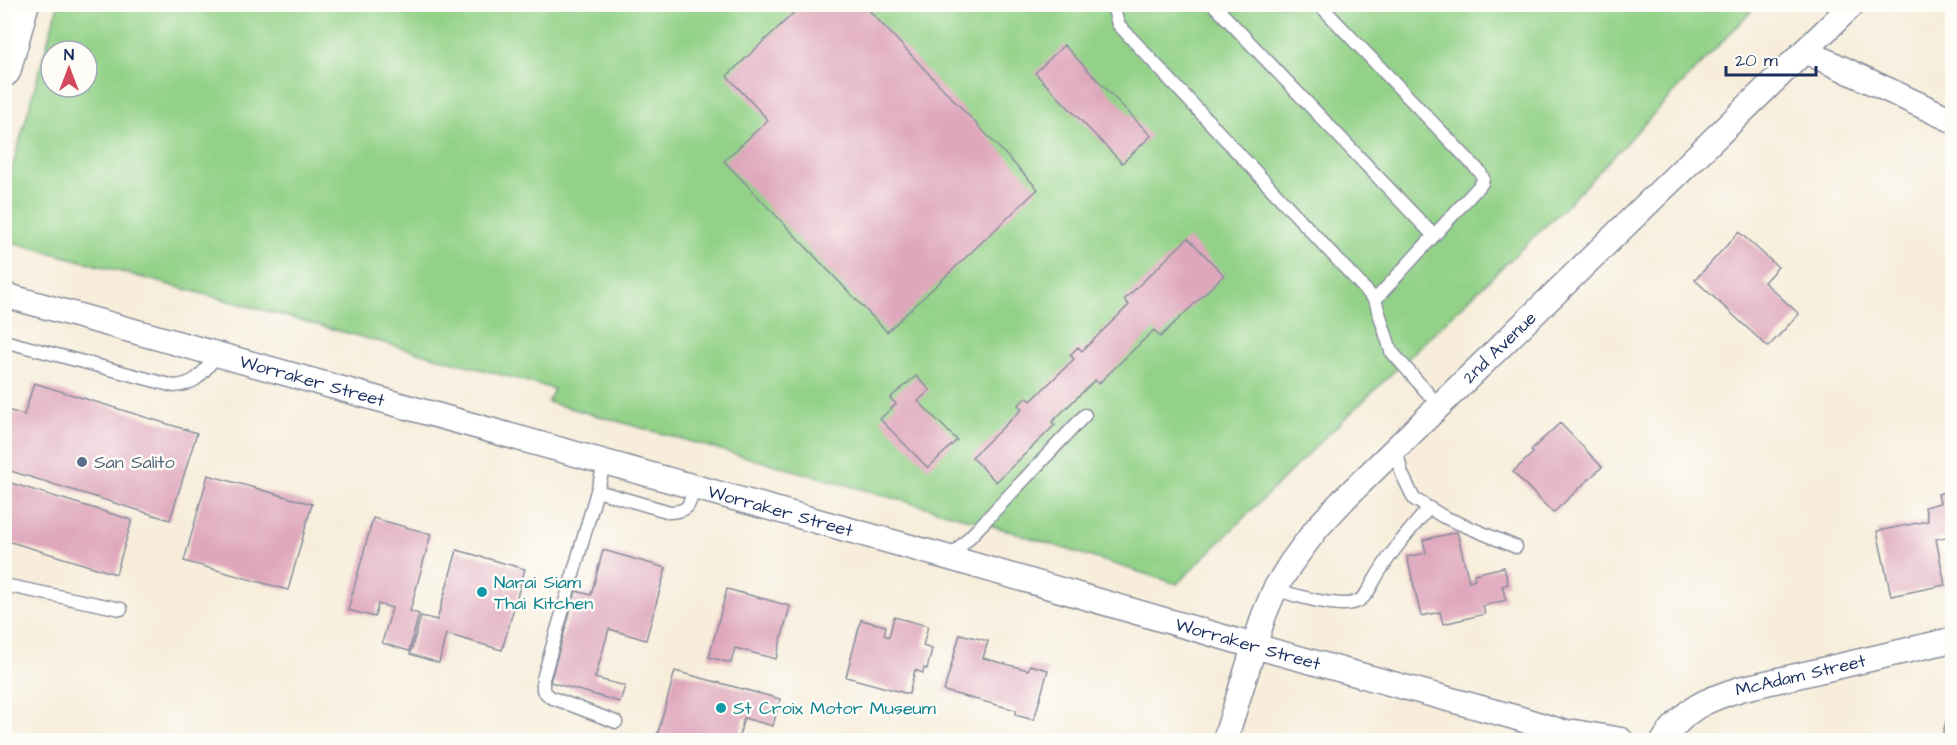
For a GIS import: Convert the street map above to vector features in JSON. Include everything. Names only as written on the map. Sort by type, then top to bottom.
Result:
[{"type":"street","points":[[4,70],[22,4]]},
{"type":"street","name":"2nd Avenue","points":[[1225,741],[1254,646],[1275,589],[1317,528],[1438,406],[1853,4]]},
{"type":"street","points":[[1805,51],[1953,120]]},
{"type":"street","name":"Worraker Street","points":[[4,295],[950,558],[1254,646],[1554,729],[1589,741]]},
{"type":"street","name":"McAdam Street","points":[[1664,741],[1685,714],[1715,697],[1740,689],[1953,640]]},
{"type":"street","name":"Worraker Street","points":[[1554,729],[1621,741]]},
{"type":"lane","points":[[1117,4],[1114,9],[1118,24],[1375,300],[1390,351],[1438,406]]},
{"type":"lane","points":[[1213,4],[1434,236]]},
{"type":"lane","points":[[1318,4],[1480,172],[1483,178],[1482,183],[1375,300]]},
{"type":"lane","points":[[4,341],[174,386],[187,385],[197,380],[217,355]]},
{"type":"lane","points":[[950,558],[1085,415]]},
{"type":"lane","points":[[1395,449],[1402,474],[1414,499],[1444,517],[1497,537],[1516,547]]},
{"type":"lane","points":[[605,463],[543,679],[543,690],[550,697],[616,722]]},
{"type":"lane","points":[[597,490],[670,512],[681,512],[688,507],[694,488]]},
{"type":"lane","points":[[1275,589],[1304,599],[1338,603],[1357,602],[1366,594],[1402,539],[1429,508]]},
{"type":"lane","points":[[4,585],[121,609]]},
{"type":"green space","points":[[58,5],[1757,5],[1567,205],[1308,454],[1177,584],[983,523],[548,402],[554,389],[15,243],[5,230],[5,193],[39,72],[39,99],[99,99],[99,39],[48,39]]},
{"type":"building","points":[[803,4],[863,4],[1038,189],[887,332],[724,161],[768,120],[727,76]]},
{"type":"building","points":[[1064,45],[1151,136],[1122,163],[1035,73]]},
{"type":"building","points":[[1739,232],[1778,267],[1764,282],[1799,314],[1768,347],[1695,280]]},
{"type":"building","points":[[1188,238],[1224,275],[1160,337],[1154,330],[1098,384],[1095,380],[1052,422],[1055,425],[996,482],[972,457],[1022,409],[1018,405],[1027,397],[1031,401],[1074,359],[1070,355],[1078,347],[1082,351],[1129,305],[1124,300]]},
{"type":"building","points":[[916,376],[930,390],[918,401],[957,440],[928,468],[880,419],[896,404],[890,398]]},
{"type":"building","points":[[34,383],[197,433],[170,520],[4,469],[4,409],[24,415]]},
{"type":"building","points":[[1560,423],[1602,467],[1553,513],[1513,472],[1533,453],[1531,450]]},
{"type":"building","points":[[208,475],[312,504],[288,590],[184,561]]},
{"type":"building","points":[[4,481],[132,520],[116,574],[4,540]]},
{"type":"building","points":[[1952,490],[1952,536],[1936,539],[1945,585],[1891,596],[1877,531],[1928,521],[1925,507],[1940,503],[1938,494]]},
{"type":"building","points":[[373,518],[431,534],[410,611],[419,614],[409,651],[382,643],[392,608],[378,604],[375,617],[348,610]]},
{"type":"building","points":[[1457,532],[1469,581],[1475,579],[1474,574],[1504,567],[1508,584],[1502,586],[1506,600],[1483,606],[1485,614],[1443,624],[1440,612],[1421,616],[1407,557],[1426,553],[1423,540]]},
{"type":"building","name":"Narai Siam Thai Kitchen","points":[[457,550],[525,569],[502,650],[446,634],[439,663],[410,654],[421,616],[437,620]]},
{"type":"building","points":[[603,550],[666,568],[646,640],[609,629],[595,678],[625,686],[620,702],[550,682],[576,591],[591,595]]},
{"type":"building","points":[[727,589],[790,606],[776,659],[735,648],[731,663],[709,657]]},
{"type":"building","points":[[894,617],[928,626],[923,646],[932,649],[927,669],[924,668],[923,673],[915,670],[909,694],[846,677],[861,620],[886,626],[884,635],[889,637]]},
{"type":"building","points":[[960,634],[988,641],[983,658],[1028,670],[1030,665],[1048,670],[1034,720],[1015,715],[1016,710],[944,691]]},
{"type":"building","name":"St Croix Motor Museum","points":[[675,671],[780,699],[773,726],[744,718],[738,740],[656,740]]},
{"type":"building","points":[[1949,710],[1952,711],[1952,740],[1941,740]]},
{"type":"place","name":"San Salito","points":[[82,462]]},
{"type":"place","name":"Narai Siam Thai Kitchen","points":[[482,592]]},
{"type":"place","name":"St Croix Motor Museum","points":[[721,708]]}]
